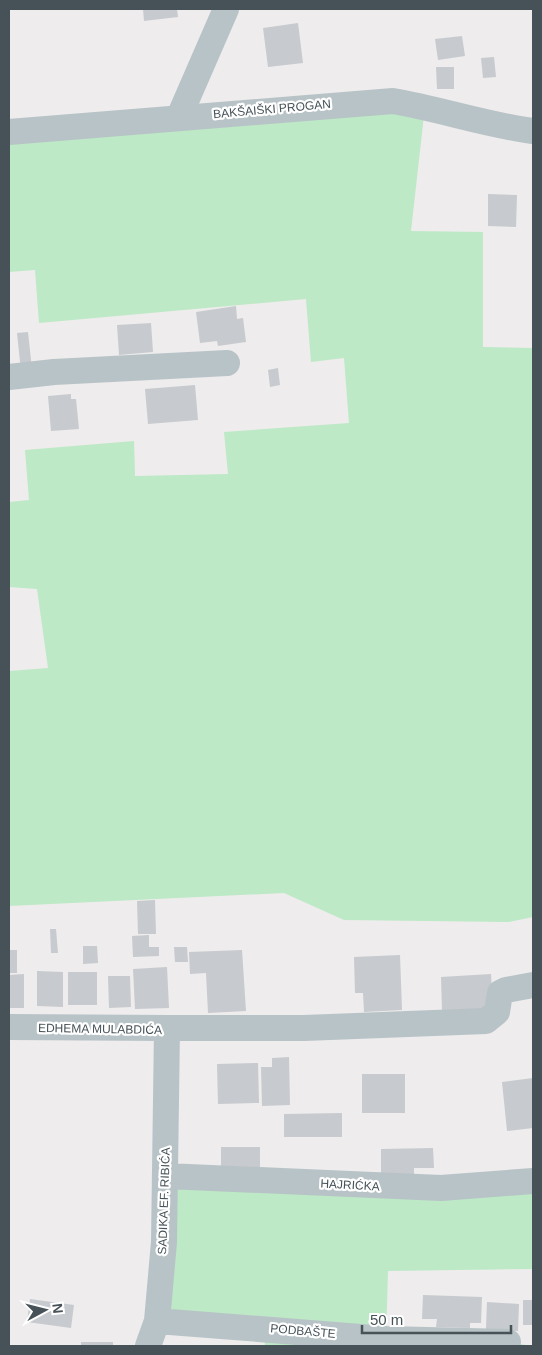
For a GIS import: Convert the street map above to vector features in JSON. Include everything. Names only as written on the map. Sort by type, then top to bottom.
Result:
[{"type":"street","points":[[179,117],[226,9]]},
{"type":"street","name":"BAKŠAIŠKI PROGAN","points":[[9,132],[393,101],[425,106],[506,128],[533,131]]},
{"type":"street","points":[[9,377],[54,372],[227,363]]},
{"type":"street","points":[[167,1028],[304,1028],[486,1021],[498,1012],[500,993],[533,984]]},
{"type":"street","name":"EDHEMA MULABDIĆA","points":[[9,1027],[167,1028],[167,1054]]},
{"type":"street","name":"SADIKA EF. RIBIĆA","points":[[148,1346],[157,1321],[164,1242],[167,1054]]},
{"type":"street","name":"HAJRIĆKA","points":[[166,1176],[442,1188],[533,1181]]},
{"type":"street","name":"PODBAŠTE","points":[[157,1321],[386,1339],[508,1342]]},
{"type":"green space","points":[[425,106],[411,231],[483,232],[483,347],[533,348],[533,917],[509,922],[344,920],[284,893],[9,906],[9,671],[48,668],[37,589],[9,587],[9,502],[29,500],[25,450],[134,441],[135,476],[228,474],[224,432],[349,423],[344,358],[311,362],[306,299],[39,323],[35,270],[9,272],[9,132]]},
{"type":"green space","points":[[166,1176],[533,1181],[533,1269],[388,1271],[386,1338],[508,1342],[532,1346],[265,1346],[264,1328],[157,1321]]},
{"type":"building","points":[[143,9],[177,9],[178,17],[144,21]]},
{"type":"building","points":[[298,23],[303,63],[268,67],[263,28]]},
{"type":"building","points":[[462,36],[465,56],[438,60],[435,39]]},
{"type":"building","points":[[494,57],[496,77],[483,78],[481,58]]},
{"type":"building","points":[[436,67],[454,67],[454,89],[437,89]]},
{"type":"building","points":[[488,194],[517,195],[516,227],[488,226]]},
{"type":"building","points":[[236,306],[237,319],[243,318],[246,342],[218,346],[217,341],[200,343],[196,312]]},
{"type":"building","points":[[151,323],[153,352],[119,355],[117,325]]},
{"type":"building","points":[[28,332],[32,369],[21,371],[17,333]]},
{"type":"building","points":[[278,368],[280,385],[270,387],[268,370]]},
{"type":"building","points":[[195,385],[198,420],[148,424],[145,389]]},
{"type":"building","points":[[71,394],[71,399],[76,399],[79,429],[51,431],[48,396]]},
{"type":"building","points":[[155,900],[156,934],[138,934],[137,901]]},
{"type":"building","points":[[50,929],[56,929],[58,953],[51,953]]},
{"type":"building","points":[[149,935],[149,947],[159,947],[159,956],[133,957],[132,936]]},
{"type":"building","points":[[83,946],[97,946],[98,963],[83,964]]},
{"type":"building","points":[[174,947],[187,947],[188,962],[175,962]]},
{"type":"building","points":[[9,950],[17,950],[17,973],[9,973]]},
{"type":"building","points":[[242,950],[246,1011],[208,1013],[206,973],[190,974],[189,952]]},
{"type":"building","points":[[400,955],[402,1010],[364,1012],[363,993],[355,993],[354,957]]},
{"type":"building","points":[[167,967],[169,1008],[135,1009],[133,969]]},
{"type":"building","points":[[37,971],[63,972],[63,1007],[37,1006]]},
{"type":"building","points":[[68,972],[97,972],[97,1005],[68,1005]]},
{"type":"building","points":[[24,974],[24,1008],[9,1008],[9,975]]},
{"type":"building","points":[[491,974],[493,1010],[442,1012],[441,977]]},
{"type":"building","points":[[108,976],[130,976],[131,1007],[109,1008]]},
{"type":"building","points":[[289,1057],[290,1105],[262,1106],[261,1067],[272,1067],[272,1058]]},
{"type":"building","points":[[258,1063],[259,1103],[218,1104],[217,1064]]},
{"type":"building","points":[[362,1074],[405,1074],[405,1113],[362,1113]]},
{"type":"building","points":[[533,1078],[533,1128],[507,1131],[502,1082]]},
{"type":"building","points":[[342,1113],[342,1137],[284,1137],[284,1114]]},
{"type":"building","points":[[221,1147],[260,1147],[260,1173],[221,1173]]},
{"type":"building","points":[[433,1148],[434,1168],[414,1168],[414,1174],[381,1174],[381,1149]]},
{"type":"building","points":[[423,1295],[482,1297],[481,1323],[470,1323],[470,1328],[436,1327],[437,1319],[422,1319]]},
{"type":"building","points":[[30,1299],[74,1305],[71,1328],[27,1322]]},
{"type":"building","points":[[523,1300],[532,1300],[533,1325],[523,1325]]},
{"type":"building","points":[[487,1302],[519,1304],[518,1331],[486,1329]]},
{"type":"building","points":[[81,1342],[113,1342],[113,1346],[81,1346]]}]
